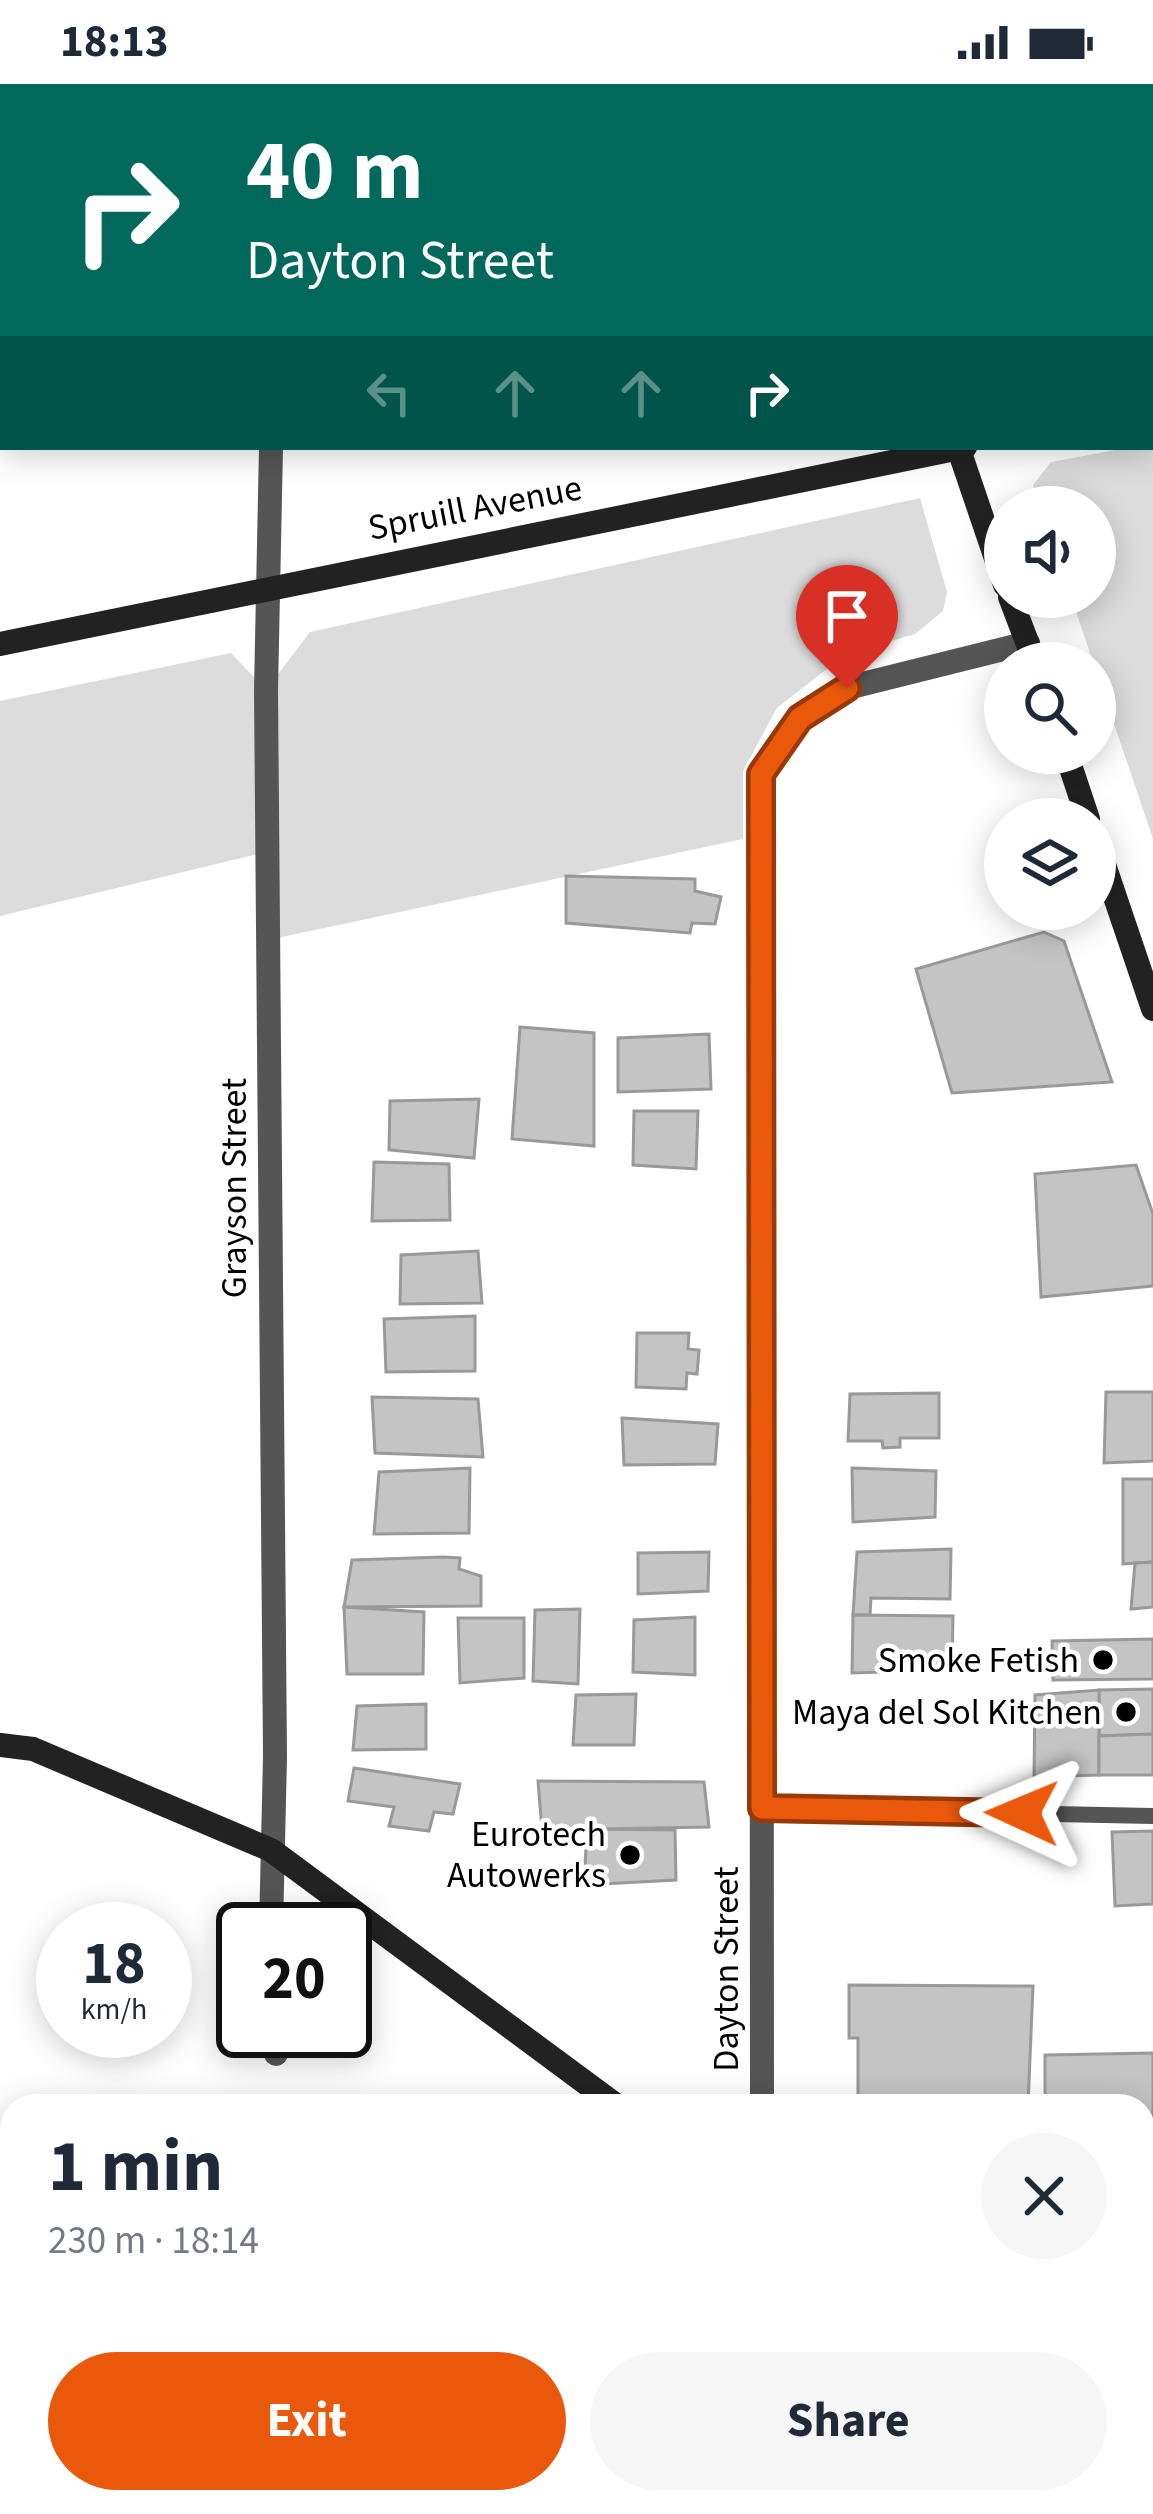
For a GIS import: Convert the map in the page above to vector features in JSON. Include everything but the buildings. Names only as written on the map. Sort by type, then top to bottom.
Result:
[{"type":"street","name":"Grayson Street","points":[[271,450],[266,586],[271,1902]]},
{"type":"street","name":"Spruill Avenue","points":[[0,644],[266,586],[951,450]]},
{"type":"street","points":[[962,450],[984,520]]},
{"type":"street","name":"Dayton Street","points":[[762,2094],[761,774],[800,718],[847,688],[984,662]]},
{"type":"street","points":[[1116,900],[1153,1009]]},
{"type":"street","points":[[0,1744],[33,1749],[271,1850],[601,2094]]},
{"type":"lane","points":[[762,1808],[1153,1816]]},
{"type":"shaded area","points":[[1115,450],[1153,450],[1153,839],[1116,730],[1116,642],[1086,642],[1078,618],[1116,618],[1116,486],[1033,485],[1051,462]]},
{"type":"shaded area","points":[[920,498],[947,592],[943,611],[915,634],[846,654],[777,708],[743,771],[743,839],[268,940],[266,852],[0,916],[0,701],[231,653],[266,690],[310,632]]},
{"type":"place","name":"Smoke Fetish","points":[[1103,1660]]},
{"type":"place","name":"Maya del Sol Kitchen","points":[[1126,1712]]},
{"type":"place","name":"Eurotech Autowerks","points":[[630,1855]]},
{"type":"route","points":[[847,688],[800,718],[761,774],[762,1808],[1022,1813]]}]
